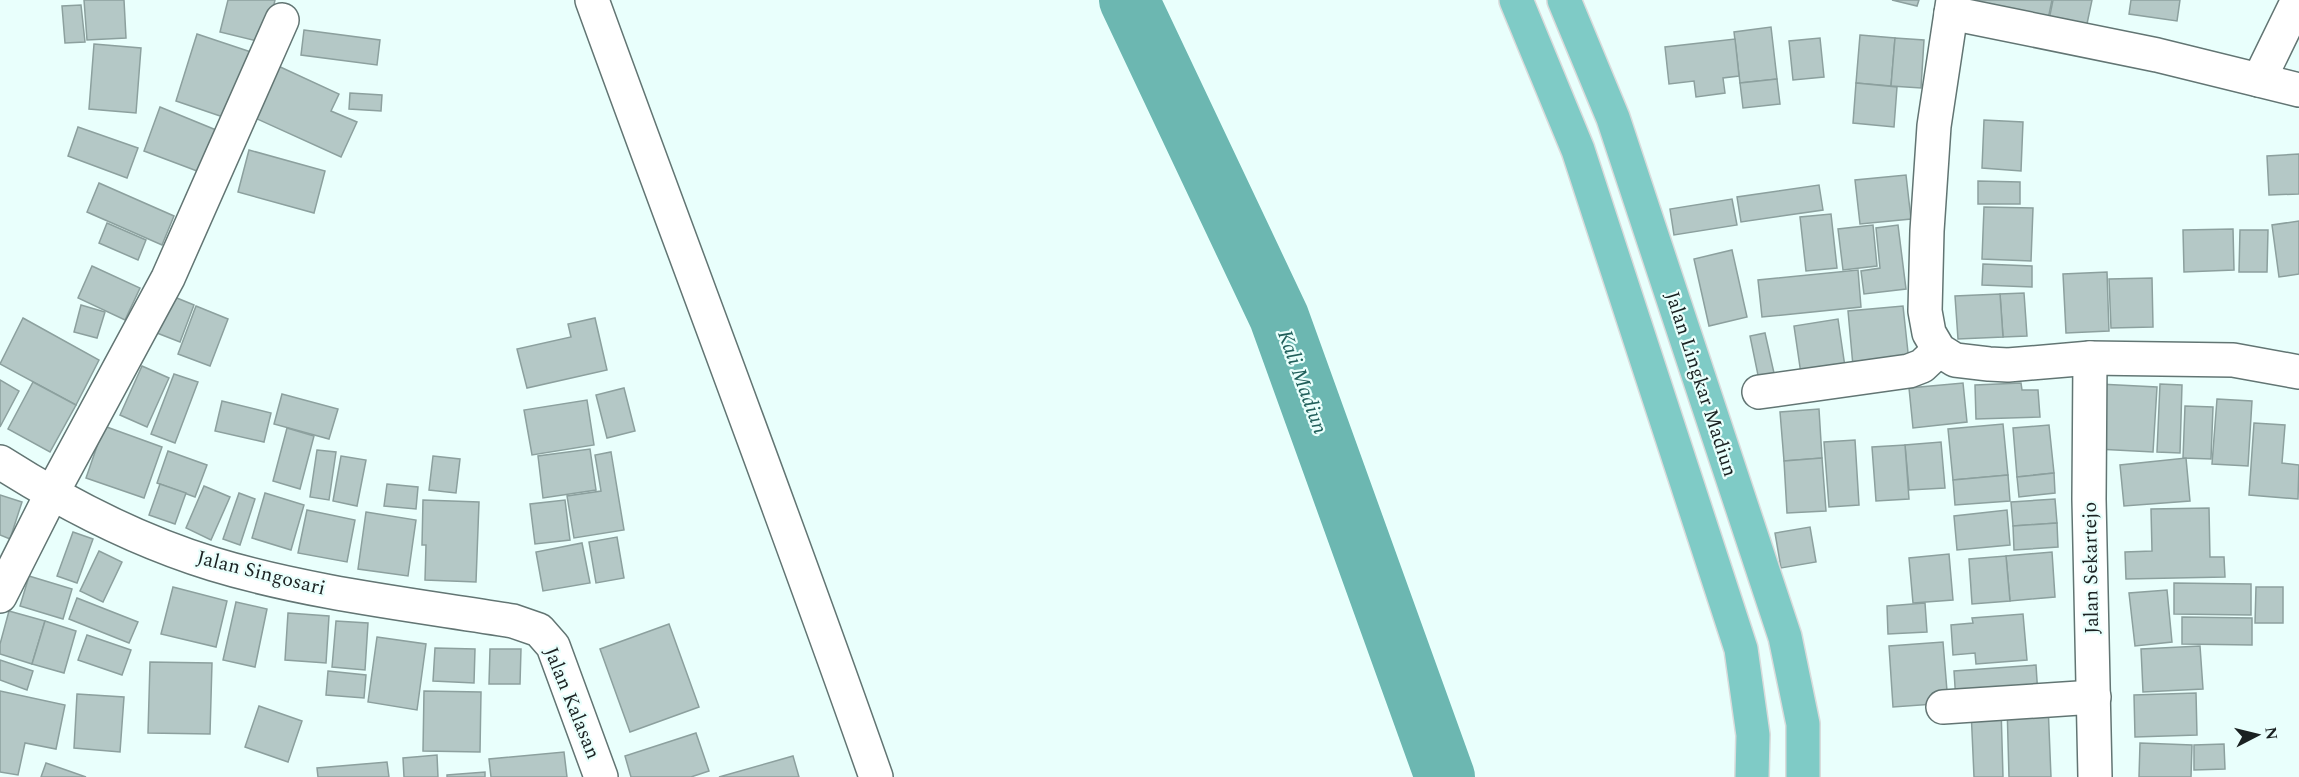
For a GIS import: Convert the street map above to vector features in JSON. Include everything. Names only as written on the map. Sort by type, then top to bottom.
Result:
[{"type":"main road","points":[[1516,0],[1578,150],[1741,649],[1753,735],[1752,777]]},
{"type":"main road","name":"Jalan Lingkar Madiun","points":[[1564,0],[1612,118],[1785,637],[1803,724],[1803,777]]},
{"type":"street","points":[[592,0],[822,621],[876,777]]},
{"type":"street","points":[[2259,80],[2298,0]]},
{"type":"street","points":[[2299,90],[1952,7],[1934,126],[1927,231],[1925,311],[1929,333],[1939,350],[1955,360],[2008,365],[2090,358],[2233,360],[2299,372]]},
{"type":"street","points":[[0,596],[51,495],[168,278],[282,20]]},
{"type":"street","points":[[1759,392],[1909,372],[1922,366],[1939,350]]},
{"type":"street","name":"Jalan Sekartejo","points":[[2090,358],[2089,499],[2095,777]]},
{"type":"street","name":"Jalan Singosari","points":[[0,462],[51,495],[133,533],[212,564],[282,582],[513,621],[539,630]]},
{"type":"street","name":"Jalan Kalasan","points":[[539,630],[553,646],[601,777]]},
{"type":"street","points":[[1943,707],[2094,697]]},
{"type":"building","points":[[84,0],[124,0],[126,38],[87,40]]},
{"type":"building","points":[[228,0],[275,0],[265,43],[220,32]]},
{"type":"building","points":[[1892,0],[1919,0],[1917,6]]},
{"type":"building","points":[[1967,0],[2052,0],[2046,29]]},
{"type":"building","points":[[2053,0],[2092,0],[2084,38],[2047,30]]},
{"type":"building","points":[[2131,0],[2180,0],[2177,21],[2129,14]]},
{"type":"building","points":[[81,5],[85,42],[65,43],[62,6]]},
{"type":"building","points":[[1771,27],[1777,79],[1740,83],[1734,32]]},
{"type":"building","points":[[304,30],[380,40],[377,65],[301,55]]},
{"type":"building","points":[[197,34],[251,52],[229,119],[176,101]]},
{"type":"building","points":[[1860,35],[1895,38],[1891,86],[1856,83]]},
{"type":"building","points":[[1820,38],[1824,77],[1793,80],[1789,41]]},
{"type":"building","points":[[1895,38],[1924,40],[1921,88],[1891,86]]},
{"type":"building","points":[[1735,39],[1739,76],[1723,78],[1725,93],[1696,97],[1694,81],[1669,84],[1665,47]]},
{"type":"building","points":[[94,44],[141,48],[136,113],[89,109]]},
{"type":"building","points":[[276,65],[339,94],[331,111],[357,122],[341,157],[253,117]]},
{"type":"building","points":[[1777,79],[1780,104],[1743,108],[1740,83]]},
{"type":"building","points":[[1856,83],[1897,87],[1894,127],[1853,123]]},
{"type":"building","points":[[350,93],[382,95],[381,111],[349,109]]},
{"type":"building","points":[[160,107],[221,132],[205,174],[144,151]]},
{"type":"building","points":[[1984,120],[2023,122],[2021,171],[1982,168]]},
{"type":"building","points":[[78,127],[138,148],[127,178],[68,156]]},
{"type":"building","points":[[249,150],[325,171],[314,213],[238,192]]},
{"type":"building","points":[[2299,154],[2299,194],[2269,195],[2267,156]]},
{"type":"building","points":[[1906,175],[1911,219],[1860,224],[1855,180]]},
{"type":"building","points":[[1978,181],[2020,182],[2020,204],[1978,204]]},
{"type":"building","points":[[99,183],[174,216],[162,245],[87,212]]},
{"type":"building","points":[[1819,185],[1823,210],[1741,222],[1737,197]]},
{"type":"building","points":[[1732,199],[1737,225],[1674,235],[1670,209]]},
{"type":"building","points":[[1984,207],[2033,208],[2031,261],[1982,259]]},
{"type":"building","points":[[1831,214],[1837,268],[1806,271],[1800,217]]},
{"type":"building","points":[[2299,221],[2299,274],[2279,277],[2272,225]]},
{"type":"building","points":[[107,223],[146,240],[138,260],[99,243]]},
{"type":"building","points":[[1873,225],[1877,266],[1843,270],[1838,229]]},
{"type":"building","points":[[1898,225],[1906,289],[1864,294],[1861,271],[1880,268],[1876,228]]},
{"type":"building","points":[[2233,229],[2234,270],[2184,272],[2183,230]]},
{"type":"building","points":[[2240,230],[2268,230],[2267,272],[2239,272]]},
{"type":"building","points":[[1732,250],[1747,317],[1709,326],[1694,259]]},
{"type":"building","points":[[1983,264],[2032,266],[2032,287],[1982,285]]},
{"type":"building","points":[[92,266],[140,288],[125,320],[78,298]]},
{"type":"building","points":[[1858,270],[1861,307],[1762,317],[1758,280]]},
{"type":"building","points":[[2107,272],[2109,331],[2066,333],[2063,274]]},
{"type":"building","points":[[2152,278],[2153,327],[2111,328],[2109,279]]},
{"type":"building","points":[[2024,293],[2027,336],[2003,337],[2000,294]]},
{"type":"building","points":[[2000,294],[2003,337],[1958,339],[1955,296]]},
{"type":"building","points":[[172,296],[194,305],[180,342],[157,333]]},
{"type":"building","points":[[81,305],[105,312],[97,338],[74,332]]},
{"type":"building","points":[[196,306],[228,319],[210,366],[178,354]]},
{"type":"building","points":[[1903,306],[1910,371],[1854,377],[1848,311]]},
{"type":"building","points":[[23,318],[99,360],[76,405],[0,364]]},
{"type":"building","points":[[595,318],[607,370],[527,388],[517,349],[571,337],[568,324]]},
{"type":"building","points":[[1838,319],[1845,367],[1801,374],[1794,326]]},
{"type":"building","points":[[1765,333],[1776,382],[1760,385],[1750,336]]},
{"type":"building","points":[[142,366],[169,378],[147,427],[120,415]]},
{"type":"building","points":[[174,374],[198,382],[175,443],[151,434]]},
{"type":"building","points":[[0,380],[19,391],[0,427]]},
{"type":"building","points":[[33,382],[76,405],[50,452],[8,429]]},
{"type":"building","points":[[1963,383],[1967,422],[1913,428],[1909,388]]},
{"type":"building","points":[[2021,383],[2022,390],[2038,390],[2040,417],[1976,419],[1975,385]]},
{"type":"building","points":[[2099,384],[2157,387],[2153,452],[2097,449]]},
{"type":"building","points":[[2160,384],[2182,385],[2180,453],[2157,452]]},
{"type":"building","points":[[624,388],[635,431],[607,438],[596,395]]},
{"type":"building","points":[[282,394],[338,409],[329,439],[274,424]]},
{"type":"building","points":[[2217,399],[2252,401],[2248,466],[2212,464]]},
{"type":"building","points":[[587,400],[594,445],[532,455],[524,410]]},
{"type":"building","points":[[222,401],[271,413],[264,442],[215,431]]},
{"type":"building","points":[[2185,406],[2213,407],[2211,459],[2183,458]]},
{"type":"building","points":[[1819,409],[1822,458],[1784,461],[1780,412]]},
{"type":"building","points":[[2254,423],[2285,425],[2282,463],[2299,465],[2298,499],[2249,495]]},
{"type":"building","points":[[2003,424],[2008,475],[1953,480],[1948,429]]},
{"type":"building","points":[[2049,425],[2054,473],[2017,477],[2013,428]]},
{"type":"building","points":[[104,426],[162,447],[144,498],[86,478]]},
{"type":"building","points":[[287,428],[314,436],[300,489],[273,481]]},
{"type":"building","points":[[1855,440],[1859,505],[1829,507],[1824,442]]},
{"type":"building","points":[[1941,442],[1945,488],[1909,490],[1905,445]]},
{"type":"building","points":[[1905,445],[1909,499],[1876,501],[1872,447]]},
{"type":"building","points":[[590,449],[596,490],[543,498],[538,456]]},
{"type":"building","points":[[317,450],[336,452],[329,500],[310,497]]},
{"type":"building","points":[[168,451],[207,465],[195,497],[157,483]]},
{"type":"building","points":[[611,452],[624,530],[574,538],[567,496],[601,491],[595,455]]},
{"type":"building","points":[[341,456],[366,460],[357,506],[333,501]]},
{"type":"building","points":[[433,456],[460,459],[456,493],[429,490]]},
{"type":"building","points":[[1822,458],[1826,511],[1787,513],[1784,461]]},
{"type":"building","points":[[2186,458],[2190,501],[2124,506],[2120,465]]},
{"type":"building","points":[[2054,473],[2055,493],[2019,497],[2017,477]]},
{"type":"building","points":[[2008,475],[2010,501],[1955,505],[1953,480]]},
{"type":"building","points":[[160,484],[186,493],[175,524],[149,515]]},
{"type":"building","points":[[387,484],[418,487],[416,509],[384,506]]},
{"type":"building","points":[[204,486],[230,497],[211,540],[186,528]]},
{"type":"building","points":[[239,493],[255,499],[240,545],[223,539]]},
{"type":"building","points":[[265,493],[304,505],[291,550],[252,538]]},
{"type":"building","points":[[0,495],[22,502],[10,539],[0,535]]},
{"type":"building","points":[[2055,499],[2057,523],[2013,526],[2011,502]]},
{"type":"building","points":[[423,500],[479,502],[476,582],[425,580],[426,545],[422,545]]},
{"type":"building","points":[[565,500],[570,540],[535,544],[530,504]]},
{"type":"building","points":[[2209,508],[2210,557],[2224,557],[2225,577],[2126,579],[2125,552],[2152,551],[2151,509]]},
{"type":"building","points":[[307,510],[355,520],[347,562],[298,553]]},
{"type":"building","points":[[2007,510],[2010,545],[1957,550],[1954,516]]},
{"type":"building","points":[[366,512],[416,520],[408,576],[358,569]]},
{"type":"building","points":[[2057,523],[2058,547],[2014,550],[2013,526]]},
{"type":"building","points":[[1810,527],[1816,562],[1781,568],[1775,533]]},
{"type":"building","points":[[73,532],[93,539],[77,583],[57,576]]},
{"type":"building","points":[[617,537],[624,578],[596,583],[589,542]]},
{"type":"building","points":[[582,543],[590,583],[543,591],[536,552]]},
{"type":"building","points":[[99,551],[122,562],[103,602],[80,591]]},
{"type":"building","points":[[2052,552],[2055,597],[2010,601],[2006,556]]},
{"type":"building","points":[[1949,554],[1953,600],[1913,603],[1909,558]]},
{"type":"building","points":[[2006,556],[2010,601],[1972,604],[1969,559]]},
{"type":"building","points":[[29,576],[72,589],[63,619],[20,606]]},
{"type":"building","points":[[2174,583],[2251,584],[2251,615],[2174,614]]},
{"type":"building","points":[[173,587],[227,601],[216,647],[161,634]]},
{"type":"building","points":[[2256,587],[2283,587],[2283,623],[2255,623]]},
{"type":"building","points":[[2167,590],[2172,642],[2135,646],[2129,593]]},
{"type":"building","points":[[77,598],[138,622],[129,643],[69,619]]},
{"type":"building","points":[[236,602],[267,609],[255,667],[223,660]]},
{"type":"building","points":[[1925,603],[1927,632],[1888,634],[1887,606]]},
{"type":"building","points":[[9,611],[45,621],[32,664],[0,654],[0,644]]},
{"type":"building","points":[[288,613],[329,616],[326,663],[285,660]]},
{"type":"building","points":[[2023,614],[2027,660],[1976,664],[1975,653],[1953,655],[1951,625],[1973,623],[1972,618]]},
{"type":"building","points":[[2182,617],[2252,618],[2252,645],[2182,644]]},
{"type":"building","points":[[45,621],[76,631],[64,673],[32,664]]},
{"type":"building","points":[[336,621],[368,623],[365,670],[332,667]]},
{"type":"building","points":[[669,624],[699,707],[630,732],[600,649]]},
{"type":"building","points":[[87,635],[131,650],[122,675],[78,660]]},
{"type":"building","points":[[377,637],[426,644],[417,710],[368,702]]},
{"type":"building","points":[[1943,642],[1948,703],[1893,707],[1889,646]]},
{"type":"building","points":[[2200,646],[2203,689],[2143,692],[2141,649]]},
{"type":"building","points":[[435,648],[475,649],[474,683],[433,681]]},
{"type":"building","points":[[490,649],[521,649],[520,684],[489,684]]},
{"type":"building","points":[[0,660],[33,671],[27,690],[0,680]]},
{"type":"building","points":[[150,662],[212,663],[210,734],[148,733]]},
{"type":"building","points":[[2036,665],[2038,696],[1956,702],[1954,671]]},
{"type":"building","points":[[328,671],[366,675],[364,698],[326,695]]},
{"type":"building","points":[[0,691],[65,705],[56,749],[25,743],[18,775],[0,772]]},
{"type":"building","points":[[424,691],[481,692],[480,752],[423,751]]},
{"type":"building","points":[[2196,693],[2197,735],[2135,737],[2134,695]]},
{"type":"building","points":[[77,694],[124,697],[120,752],[74,748]]},
{"type":"building","points":[[2048,704],[2051,777],[2009,777],[2007,705]]},
{"type":"building","points":[[259,706],[302,721],[288,762],[245,747]]},
{"type":"building","points":[[2001,707],[2003,777],[1974,777],[1971,709]]},
{"type":"building","points":[[696,733],[709,771],[691,777],[631,777],[625,756]]},
{"type":"building","points":[[2140,743],[2192,745],[2191,777],[2139,777]]},
{"type":"building","points":[[2224,744],[2225,769],[2194,770],[2194,745]]},
{"type":"building","points":[[564,752],[567,777],[491,777],[489,759]]},
{"type":"building","points":[[437,755],[438,777],[404,777],[403,758]]},
{"type":"building","points":[[793,756],[799,777],[719,777]]},
{"type":"building","points":[[387,762],[389,777],[318,777],[317,768]]},
{"type":"building","points":[[46,763],[86,777],[41,777]]},
{"type":"building","points":[[485,772],[485,777],[447,777],[447,775]]},
{"type":"waterway","name":"Kali Madiun","points":[[1129,0],[1279,317],[1445,777]]}]
